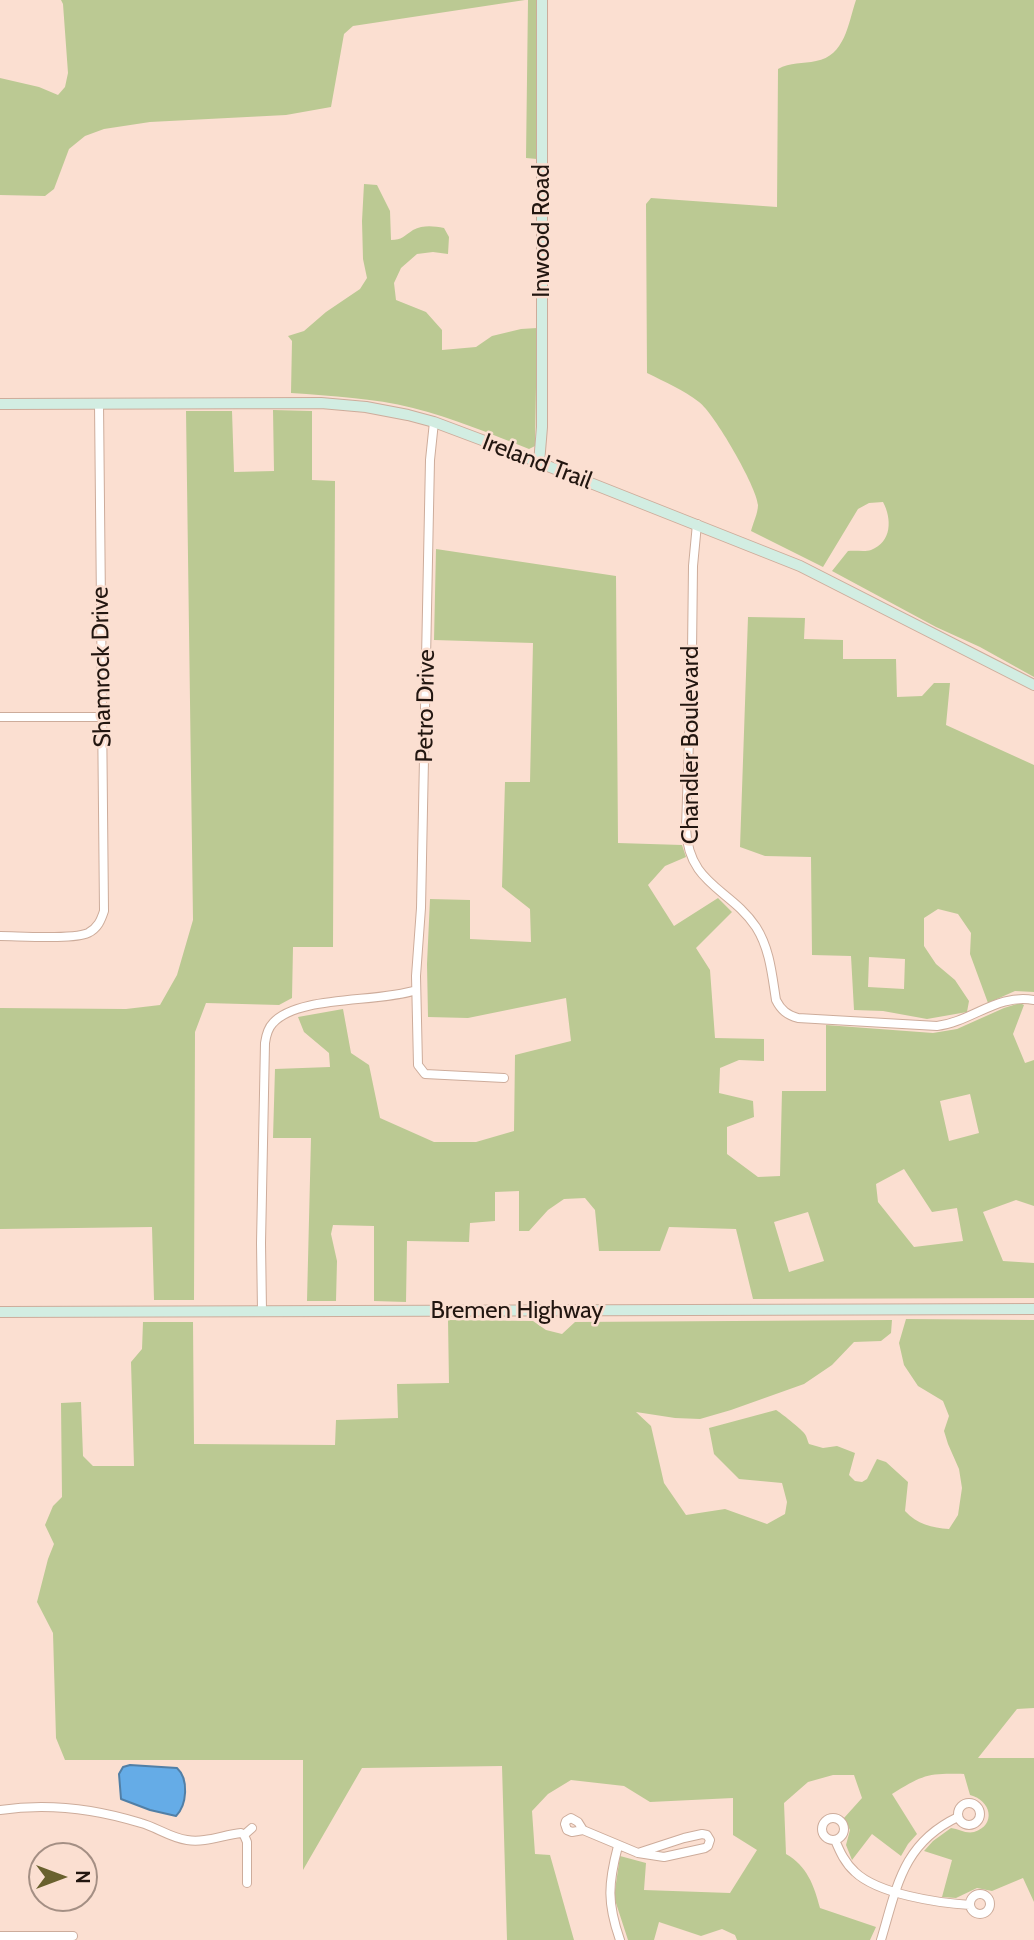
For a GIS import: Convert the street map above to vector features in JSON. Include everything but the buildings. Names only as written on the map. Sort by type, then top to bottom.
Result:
[{"type":"street","name":"Inwood Road","points":[[539,463],[542,427],[542,0]]},
{"type":"street","name":"Shamrock Drive","points":[[0,936],[72,936],[95,929],[102,918],[103,718],[99,403]]},
{"type":"street","name":"Ireland Trail","points":[[0,404],[321,403],[388,411],[434,422],[800,566],[1034,685]]},
{"type":"street","name":"Petro Drive","points":[[434,422],[430,471],[424,817],[416,990],[419,1068],[431,1074],[504,1077]]},
{"type":"street","name":"Chandler Boulevard","points":[[696,524],[692,566],[686,828],[688,846],[701,874],[745,914],[758,930],[768,951],[779,1007],[798,1018],[937,1026],[957,1023],[1014,998],[1034,1000]]},
{"type":"street","points":[[0,717],[103,718]]},
{"type":"street","points":[[262,1311],[265,1043],[270,1026],[281,1016],[307,1006],[393,996],[416,990]]},
{"type":"street","name":"Bremen Highway","points":[[0,1312],[1034,1309]]},
{"type":"street","points":[[0,1810],[45,1807],[96,1812],[144,1824],[188,1841],[244,1835],[252,1828]]},
{"type":"street","points":[[880,1940],[905,1867],[920,1843],[942,1825],[958,1817]]},
{"type":"street","points":[[583,1830],[618,1846],[638,1853],[654,1857],[705,1848],[710,1840],[707,1835],[702,1834],[638,1853]]},
{"type":"street","points":[[244,1835],[247,1842],[247,1883]]},
{"type":"street","points":[[835,1840],[844,1859],[864,1880],[933,1902],[970,1905]]},
{"type":"street","points":[[618,1846],[609,1897],[620,1940]]},
{"type":"street","points":[[0,1936],[73,1936]]},
{"type":"green space","points":[[61,0],[525,0],[353,26],[344,34],[331,107],[286,115],[150,122],[104,129],[85,136],[69,149],[54,189],[45,196],[0,195],[0,78],[39,87],[58,95],[65,87],[68,73]]},
{"type":"green space","points":[[528,0],[537,0],[537,159],[526,158]]},
{"type":"green space","points":[[856,0],[1034,0],[1034,677],[832,571],[848,551],[871,550],[883,542],[889,523],[883,502],[869,503],[858,509],[823,567],[751,531],[758,508],[756,496],[724,435],[699,402],[647,373],[646,204],[651,198],[777,207],[778,69],[816,61],[833,53],[844,38]]},
{"type":"green space","points":[[364,184],[377,185],[390,211],[391,240],[428,226],[444,228],[449,237],[448,254],[417,254],[401,268],[394,283],[396,300],[426,312],[442,330],[442,350],[476,347],[492,336],[537,328],[535,446],[529,449],[457,421],[398,405],[291,393],[292,341],[288,336],[304,331],[360,289],[367,278],[363,259]]},
{"type":"green space","points":[[273,410],[312,411],[312,480],[335,481],[333,947],[293,947],[292,998],[279,1005],[206,1003],[195,1032],[194,1300],[154,1300],[152,1227],[0,1229],[0,1008],[126,1009],[160,1005],[177,975],[193,920],[186,411],[232,411],[234,472],[274,471]]},
{"type":"green space","points":[[436,549],[616,576],[618,843],[682,845],[686,857],[665,866],[648,885],[674,926],[718,898],[732,912],[696,948],[710,970],[715,1038],[764,1039],[764,1061],[739,1060],[720,1068],[719,1093],[753,1101],[754,1117],[727,1127],[727,1154],[758,1177],[780,1176],[782,1091],[826,1091],[826,1025],[933,1033],[957,1029],[1004,1008],[1020,1003],[1024,1005],[1013,1034],[1025,1063],[1034,1060],[1034,1206],[1016,1200],[983,1212],[1003,1261],[1034,1263],[1034,1298],[753,1299],[736,1229],[669,1227],[660,1251],[599,1251],[595,1210],[585,1198],[564,1199],[548,1210],[529,1231],[519,1231],[519,1191],[495,1192],[495,1221],[470,1223],[469,1242],[407,1241],[406,1302],[374,1301],[374,1226],[333,1225],[331,1234],[337,1261],[336,1301],[307,1301],[311,1138],[273,1138],[275,1069],[330,1067],[329,1053],[304,1032],[298,1017],[343,1009],[351,1053],[369,1065],[380,1118],[434,1142],[476,1142],[514,1131],[515,1055],[571,1041],[566,998],[468,1018],[428,1017],[430,899],[470,900],[470,939],[531,942],[530,909],[502,887],[505,782],[530,782],[533,643],[434,640]],"holes":[[[970,1094],[979,1133],[949,1141],[940,1101]],[[904,1169],[932,1212],[957,1208],[963,1241],[914,1247],[878,1202],[876,1184]],[[808,1212],[824,1261],[789,1272],[774,1222]]]},
{"type":"green space","points":[[748,617],[805,618],[804,639],[843,640],[843,659],[896,659],[897,697],[922,696],[934,683],[950,683],[946,725],[1034,765],[1034,992],[1015,991],[988,1003],[970,954],[971,933],[958,914],[938,909],[924,918],[924,946],[936,964],[955,980],[969,1001],[967,1012],[927,1019],[883,1011],[854,1010],[851,956],[812,955],[811,857],[765,856],[740,847]],"holes":[[[869,957],[905,959],[904,989],[868,987]]]},
{"type":"green space","points":[[906,1319],[1034,1320],[1034,1708],[1017,1709],[978,1758],[1034,1758],[1034,1902],[1023,1878],[992,1891],[977,1888],[956,1898],[942,1897],[952,1860],[924,1851],[951,1828],[974,1832],[981,1829],[988,1819],[987,1807],[970,1795],[964,1774],[926,1776],[892,1794],[917,1834],[901,1856],[872,1834],[852,1860],[846,1845],[850,1830],[844,1818],[862,1798],[854,1775],[833,1775],[808,1782],[784,1803],[786,1854],[799,1864],[809,1877],[820,1908],[876,1927],[870,1940],[737,1940],[735,1935],[722,1929],[701,1936],[659,1922],[654,1940],[628,1940],[614,1897],[620,1856],[646,1863],[644,1890],[730,1893],[757,1850],[733,1835],[733,1798],[650,1802],[624,1786],[571,1780],[548,1794],[532,1811],[535,1854],[550,1855],[574,1940],[507,1940],[502,1766],[362,1768],[303,1870],[303,1760],[65,1760],[56,1738],[53,1633],[37,1602],[54,1544],[45,1525],[53,1506],[62,1497],[61,1403],[81,1402],[83,1456],[93,1466],[134,1466],[131,1362],[142,1349],[143,1322],[193,1322],[194,1444],[335,1445],[336,1420],[398,1418],[397,1384],[449,1383],[448,1320],[533,1321],[546,1330],[562,1334],[575,1322],[892,1320],[891,1333],[881,1341],[854,1342],[832,1365],[804,1384],[700,1419],[636,1412],[651,1426],[664,1483],[686,1515],[725,1509],[767,1524],[785,1514],[787,1502],[782,1483],[739,1479],[714,1454],[709,1428],[776,1410],[806,1435],[809,1444],[823,1448],[837,1446],[855,1453],[849,1475],[855,1481],[862,1482],[867,1479],[877,1459],[886,1462],[908,1482],[905,1511],[925,1524],[949,1529],[958,1515],[962,1488],[959,1469],[944,1431],[949,1416],[943,1401],[918,1386],[904,1365],[899,1343]]},
{"type":"water","points":[[130,1765],[177,1768],[185,1785],[185,1792],[176,1816],[121,1799],[119,1774],[123,1767]]}]
